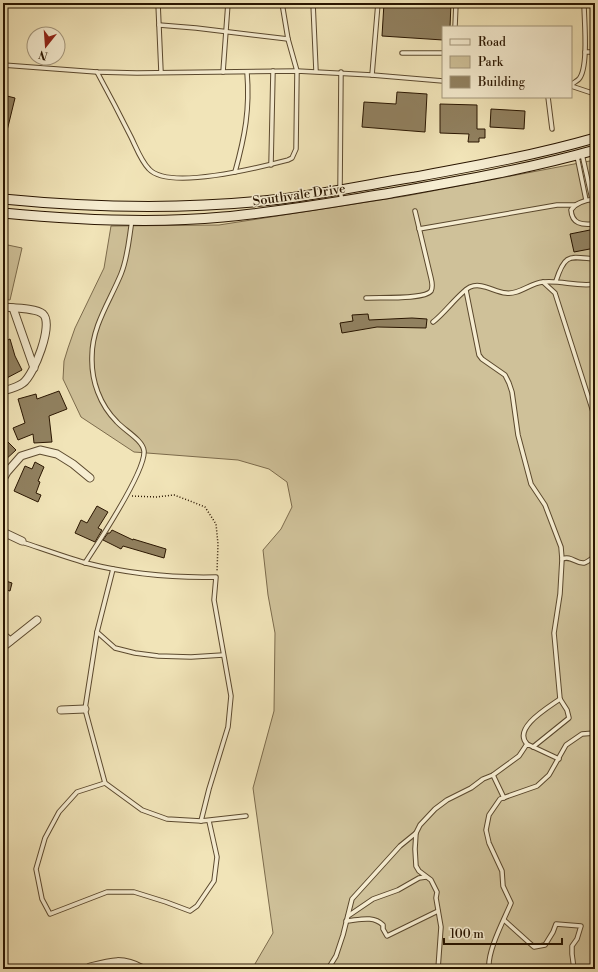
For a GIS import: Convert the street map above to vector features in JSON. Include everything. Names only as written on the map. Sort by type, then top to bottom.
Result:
[{"type":"street","name":"Southvale Drive","points":[[3,199],[93,205],[176,207],[281,199],[512,159],[595,138]]},
{"type":"street","name":"Southvale Drive","points":[[3,213],[132,220],[178,220],[223,217],[342,201],[470,179],[516,170],[595,150]]},
{"type":"street","points":[[3,307],[38,312],[44,315],[46,321],[45,338],[30,376],[24,383],[3,391]]},
{"type":"street","points":[[13,308],[34,368]]},
{"type":"street","points":[[3,479],[21,456],[40,450],[57,454],[74,464],[90,478]]},
{"type":"street","points":[[3,532],[22,541]]},
{"type":"street","points":[[3,647],[37,620]]},
{"type":"street","points":[[3,635],[10,641]]},
{"type":"street","points":[[60,710],[85,709]]},
{"type":"street","points":[[88,969],[90,967],[114,961],[131,963],[143,969]]},
{"type":"lane","points":[[158,3],[161,72]]},
{"type":"lane","points":[[223,72],[228,3]]},
{"type":"lane","points":[[98,72],[139,153],[148,169],[155,174],[166,178],[190,178],[235,172],[271,165],[292,158],[296,149],[297,71],[288,40],[282,3]]},
{"type":"lane","points":[[313,3],[316,72]]},
{"type":"lane","points":[[372,75],[378,3]]},
{"type":"lane","points":[[455,26],[456,3]]},
{"type":"lane","points":[[572,84],[579,78],[583,70],[585,52],[584,3]]},
{"type":"lane","points":[[159,25],[196,28],[288,40]]},
{"type":"lane","points":[[585,52],[595,52]]},
{"type":"lane","points":[[402,53],[442,53]]},
{"type":"lane","points":[[3,65],[98,72],[341,72],[442,81]]},
{"type":"lane","points":[[271,165],[273,71]]},
{"type":"lane","points":[[235,172],[243,144],[247,118],[247,72]]},
{"type":"lane","points":[[341,72],[340,190],[342,201]]},
{"type":"lane","points":[[572,86],[583,91],[595,94]]},
{"type":"lane","points":[[548,98],[552,129]]},
{"type":"lane","points":[[419,229],[557,205],[575,205],[586,200],[593,199],[579,155]]},
{"type":"lane","points":[[579,155],[586,200]]},
{"type":"lane","points":[[575,205],[571,210],[573,220],[582,224],[594,224]]},
{"type":"lane","points":[[366,298],[423,296],[430,291],[432,286],[431,278],[415,211]]},
{"type":"lane","points":[[85,563],[126,495],[143,459],[144,450],[142,444],[117,422],[102,401],[94,380],[92,356],[94,336],[104,309],[122,274],[126,259],[132,220]]},
{"type":"lane","points":[[556,281],[559,270],[565,260],[571,257],[595,259]]},
{"type":"lane","points":[[432,322],[441,316],[466,290],[477,285],[508,294],[515,293],[532,285],[543,282],[556,281],[574,285],[595,284]]},
{"type":"lane","points":[[543,282],[555,293],[595,418]]},
{"type":"lane","points":[[466,290],[479,355],[482,359],[505,375],[509,383],[512,392],[518,435],[531,484],[544,505],[561,547],[562,559],[560,594],[554,634],[560,699],[567,710],[569,718],[533,747]]},
{"type":"lane","points":[[22,541],[85,563],[113,569],[156,575],[216,577],[214,600],[231,696],[228,727],[209,789],[201,822]]},
{"type":"lane","points":[[562,559],[568,558],[585,563],[595,556]]},
{"type":"lane","points":[[113,569],[97,632],[85,709],[105,783],[142,810],[167,819],[201,822],[246,816]]},
{"type":"lane","points":[[97,632],[115,648],[135,653],[158,656],[223,655]]},
{"type":"lane","points":[[559,759],[527,744],[525,742],[524,735],[530,721],[560,699]]},
{"type":"lane","points":[[489,969],[488,962],[490,953],[511,903],[503,886],[502,871],[489,843],[486,830],[489,815],[500,799],[537,786],[550,776],[566,745],[575,738],[582,734],[595,733]]},
{"type":"lane","points":[[438,969],[441,927],[436,898],[437,892],[431,880],[426,877],[416,866],[414,849],[416,833],[420,825],[435,809],[447,800],[471,788],[483,779],[493,775],[519,756],[527,744]]},
{"type":"lane","points":[[493,775],[504,798]]},
{"type":"lane","points":[[105,783],[77,792],[59,812],[45,838],[36,868],[42,899],[50,914],[107,892],[134,892],[190,911],[197,906],[214,881],[217,857],[209,821]]},
{"type":"lane","points":[[328,969],[336,956],[352,899],[400,846],[416,833]]},
{"type":"lane","points":[[347,919],[373,899],[398,890],[419,878],[426,877]]},
{"type":"lane","points":[[347,919],[372,918],[379,921],[383,925],[383,929],[387,936],[438,912]]},
{"type":"lane","points":[[504,920],[534,947],[545,945],[556,924],[581,926],[577,939],[572,946],[574,969]]},
{"type":"path","points":[[126,495],[148,497],[174,495],[206,507],[216,524],[218,544],[216,577]]},
{"type":"green space","points":[[595,160],[595,969],[252,969],[273,933],[253,788],[274,711],[275,633],[268,595],[263,550],[281,529],[292,507],[287,482],[269,469],[238,460],[134,452],[81,417],[63,379],[64,361],[75,328],[104,268],[111,226],[219,225],[406,196]]},
{"type":"green space","points":[[3,244],[22,248],[10,300],[3,299]]},
{"type":"building","points":[[384,3],[451,3],[450,26],[442,26],[442,40],[382,36]]},
{"type":"building","points":[[397,92],[427,94],[425,132],[362,127],[364,102],[396,104]]},
{"type":"building","points":[[3,95],[15,98],[5,139],[3,139]]},
{"type":"building","points":[[440,104],[477,105],[477,129],[485,129],[485,138],[479,138],[479,142],[468,142],[469,134],[440,133]]},
{"type":"building","points":[[491,109],[525,111],[524,129],[490,127]]},
{"type":"building","points":[[595,229],[595,248],[574,252],[570,234]]},
{"type":"building","points":[[368,314],[369,320],[412,318],[427,319],[426,328],[377,327],[342,333],[340,323],[353,321],[352,315]]},
{"type":"building","points":[[10,339],[15,356],[22,370],[3,380],[3,342]]},
{"type":"building","points":[[59,391],[67,409],[49,416],[52,442],[34,443],[33,434],[18,440],[13,428],[25,423],[18,399],[36,394],[37,399]]},
{"type":"building","points":[[3,437],[16,450],[3,462]]},
{"type":"building","points":[[35,462],[44,467],[38,481],[40,482],[36,493],[41,495],[38,502],[14,491],[25,466],[32,469]]},
{"type":"building","points":[[97,506],[108,512],[98,528],[102,530],[95,542],[75,533],[81,520],[87,523]]},
{"type":"building","points":[[112,530],[133,540],[166,549],[164,558],[123,546],[121,549],[103,540]]},
{"type":"building","points":[[3,580],[12,583],[10,591],[3,589]]}]
